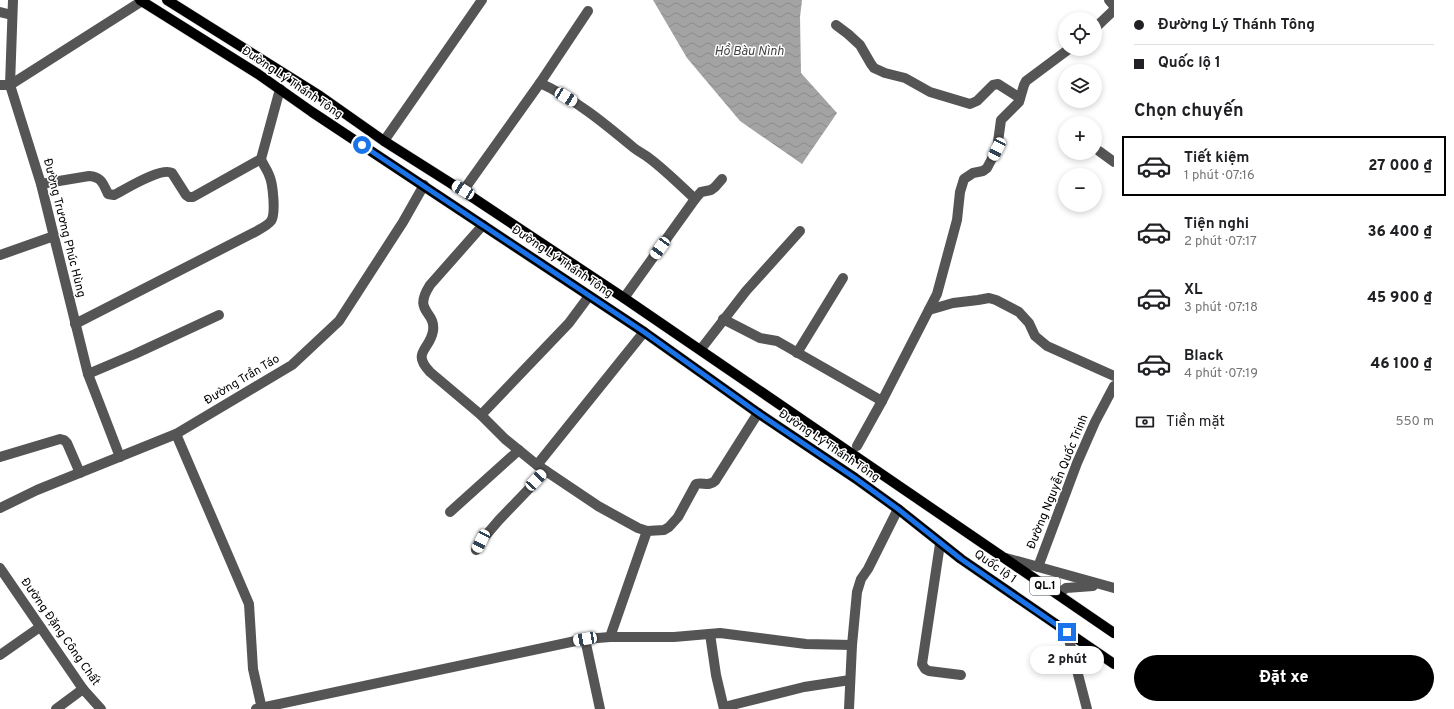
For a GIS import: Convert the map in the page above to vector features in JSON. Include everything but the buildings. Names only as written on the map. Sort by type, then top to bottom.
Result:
[{"type":"main road","name":"Đường Lý Thánh Tông","points":[[167,0],[320,96],[384,141],[463,190],[701,349],[976,538]]},
{"type":"main road","name":"Đường Lý Thánh Tông","points":[[141,1],[258,74],[424,185],[454,207],[644,332],[758,413],[898,509],[940,544],[961,559]]},
{"type":"main road","points":[[454,207],[463,190]]},
{"type":"main road","name":"Quốc lộ 1","points":[[976,538],[1114,633]]},
{"type":"main road","name":"Quốc lộ 1","points":[[961,559],[1114,664]]},
{"type":"street","name":"Đường Trương Phúc Hùng","points":[[13,0],[5,85],[41,184],[88,374],[120,457]]},
{"type":"street","points":[[384,141],[482,0]]},
{"type":"street","points":[[1109,0],[1114,6]]},
{"type":"street","points":[[5,85],[141,1]]},
{"type":"street","points":[[1102,21],[1114,10]]},
{"type":"street","points":[[463,190],[540,83],[588,11]]},
{"type":"street","points":[[0,12],[12,16]]},
{"type":"street","points":[[836,25],[860,45],[874,68],[885,73],[904,78],[930,92],[970,104],[977,101],[993,85],[998,84],[1020,98]]},
{"type":"street","points":[[857,446],[937,294],[957,220],[960,192],[964,179],[973,173],[983,171],[987,168],[997,149],[1001,120],[1019,102],[1026,81],[1060,56]]},
{"type":"street","points":[[540,83],[586,110],[611,128],[639,152],[649,158],[695,199]]},
{"type":"street","points":[[75,324],[266,226],[271,221],[274,214],[270,179],[261,159],[280,89]]},
{"type":"street","points":[[1102,153],[1114,162]]},
{"type":"street","points":[[41,184],[94,176],[99,178],[108,194],[114,195],[156,174],[169,171],[172,173],[189,198],[261,159]]},
{"type":"street","points":[[624,298],[695,199],[701,192],[712,190],[722,178]]},
{"type":"street","name":"Đường Trần Táo","points":[[0,508],[37,490],[176,434],[292,365],[339,321],[403,222],[424,185]]},
{"type":"street","points":[[483,225],[430,285],[424,294],[423,305],[433,323],[433,331],[422,354],[423,365],[481,415],[505,439],[542,468],[598,506],[638,528],[647,531],[664,530],[669,527],[678,517],[696,484],[699,483],[708,485],[715,481],[758,413]]},
{"type":"street","points":[[701,349],[746,291],[800,231]]},
{"type":"street","points":[[0,255],[54,236]]},
{"type":"street","points":[[797,353],[843,278]]},
{"type":"street","points":[[481,415],[569,323],[589,296]]},
{"type":"street","points":[[929,310],[989,298],[996,300],[1019,312],[1029,323],[1034,336],[1047,346],[1114,376]]},
{"type":"street","points":[[88,374],[219,315]]},
{"type":"street","points":[[723,319],[760,338],[777,341],[882,401]]},
{"type":"street","points":[[476,550],[481,541],[542,468],[644,332]]},
{"type":"street","name":"Đường Nguyễn Quốc Trinh","points":[[1038,567],[1077,463],[1095,422],[1114,386]]},
{"type":"street","points":[[176,434],[249,604],[253,669],[260,709],[585,639],[610,637],[674,637],[726,633],[806,644],[852,645]]},
{"type":"street","points":[[0,457],[60,439],[67,443],[80,473]]},
{"type":"street","points":[[450,512],[519,450]]},
{"type":"street","points":[[849,709],[855,600],[861,579],[868,569],[898,509]]},
{"type":"street","points":[[610,637],[647,531]]},
{"type":"street","points":[[940,544],[922,664],[929,672],[961,675]]},
{"type":"street","points":[[1005,558],[1114,588]]},
{"type":"street","name":"Đường Đặng Công Chất","points":[[0,568],[83,689],[101,709]]},
{"type":"street","points":[[1058,594],[1066,588],[1102,585]]},
{"type":"street","points":[[0,655],[40,626]]},
{"type":"street","points":[[1067,632],[1087,709]]},
{"type":"street","points":[[710,634],[716,675],[724,708],[804,687],[850,680]]},
{"type":"street","points":[[585,639],[600,709]]},
{"type":"street","points":[[56,709],[83,689]]},
{"type":"water","name":"Hồ Bàu Nình","points":[[653,0],[802,0],[800,17],[801,73],[837,113],[802,164],[740,121],[687,58]]},
{"type":"route","points":[[362,145],[644,332],[758,413],[855,478],[898,509],[940,544],[1067,632]]}]
